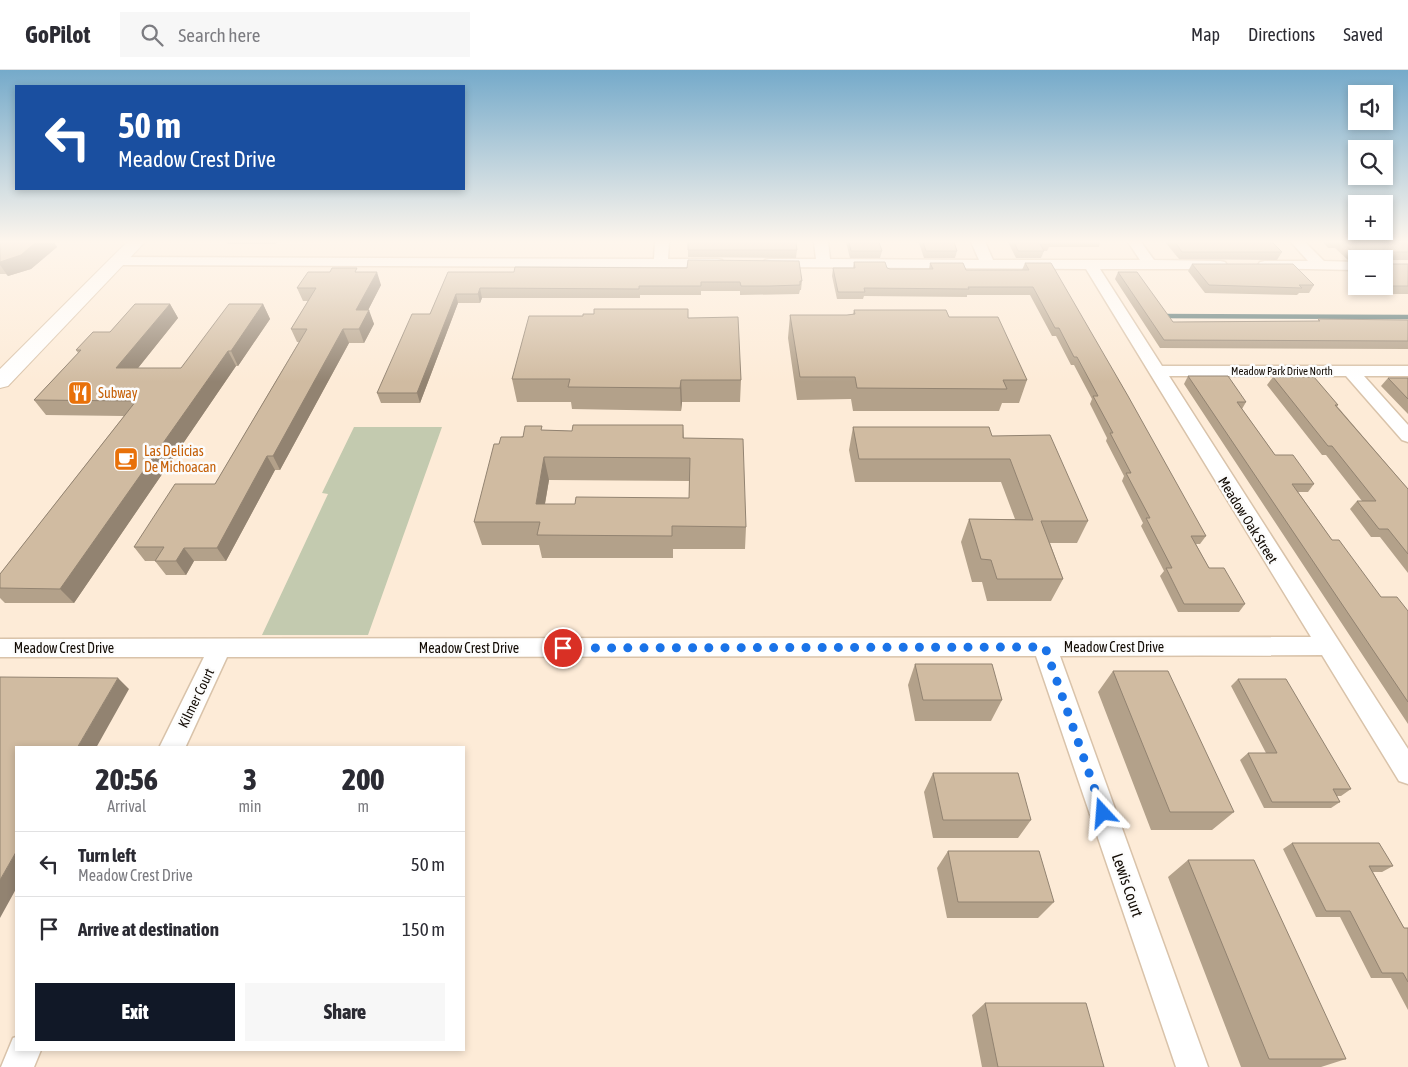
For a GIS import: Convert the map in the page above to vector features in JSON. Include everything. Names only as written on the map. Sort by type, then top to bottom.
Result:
[{"type":"main road","points":[[0,381],[90,289]]},
{"type":"street","name":"Meadow Oak Street","points":[[1105,289],[1327,646],[1408,772]]},
{"type":"street","points":[[1350,370],[1408,436]]},
{"type":"street","name":"Meadow Park Drive North","points":[[1156,371],[1408,371]]},
{"type":"street","name":"Meadow Crest Drive","points":[[0,648],[1327,646]]},
{"type":"street","name":"Lewis Court","points":[[1045,647],[1192,1067]]},
{"type":"street","name":"Kilmer Court","points":[[173,746],[220,648]]},
{"type":"street","points":[[17,1067],[25,1051]]},
{"type":"green space","points":[[354,427],[442,427],[368,635],[262,635],[328,494],[322,493]]},
{"type":"building","points":[[316,289],[368,289],[356,310],[369,310],[359,329],[343,329],[273,456],[267,456],[217,548],[184,548],[176,561],[155,561],[164,547],[134,547],[175,484],[215,484],[307,329],[291,329]]},
{"type":"building","points":[[441,289],[480,289],[478,294],[456,294],[417,393],[377,393],[412,314],[430,314]]},
{"type":"building","points":[[564,289],[639,289],[639,289]]},
{"type":"building","points":[[837,289],[864,289],[865,292],[838,292]]},
{"type":"building","points":[[1034,289],[1066,289],[1206,536],[1191,536],[1209,568],[1224,568],[1245,604],[1184,604],[1166,568],[1172,568],[1146,518],[1150,518],[1126,473],[1131,473],[1110,433],[1113,433],[1093,396],[1098,396],[1059,328],[1055,328]]},
{"type":"building","points":[[1129,289],[1149,289],[1173,322],[1320,321],[1318,319],[1408,320],[1408,341],[1164,340]]},
{"type":"building","points":[[135,304],[170,304],[116,368],[181,368],[229,304],[263,304],[60,589],[0,588],[0,574],[136,401],[34,400],[81,350],[76,350],[93,332],[110,332]]},
{"type":"building","points":[[594,309],[688,309],[688,318],[738,317],[741,380],[681,380],[680,388],[568,387],[570,379],[512,379],[529,316],[583,316],[583,314],[594,314]]},
{"type":"building","points":[[854,310],[946,310],[949,317],[998,317],[1027,380],[1003,380],[1007,389],[857,388],[855,377],[800,377],[790,315],[847,315],[855,314]]},
{"type":"building","points":[[1188,376],[1228,376],[1246,402],[1237,402],[1275,455],[1293,455],[1314,484],[1292,484],[1332,540],[1339,540],[1381,597],[1397,597],[1408,611],[1408,702]]},
{"type":"building","points":[[1273,377],[1314,377],[1338,405],[1335,405],[1408,489],[1408,554],[1388,529],[1379,529],[1357,501],[1376,501],[1332,446],[1328,446]]},
{"type":"building","points":[[1388,378],[1408,378],[1408,399]]},
{"type":"building","points":[[573,425],[683,425],[683,438],[743,439],[746,527],[672,526],[672,536],[537,535],[540,522],[474,522],[494,444],[499,444],[501,437],[523,437],[525,426],[542,426],[541,430],[572,431]],"holes":[[[544,457],[690,458],[689,498],[576,497],[575,504],[536,504]]]},
{"type":"building","points":[[853,427],[989,427],[992,436],[1050,435],[1088,521],[1041,521],[1063,579],[997,579],[991,560],[981,559],[969,519],[1033,520],[1010,459],[859,459]]},
{"type":"building","points":[[915,664],[992,664],[1002,700],[923,700]]},
{"type":"building","points":[[1113,671],[1168,671],[1234,812],[1170,812]]},
{"type":"building","points":[[0,677],[118,678],[78,746],[15,746],[15,854],[0,880]]},
{"type":"building","points":[[1238,679],[1286,679],[1351,789],[1333,789],[1340,802],[1272,802],[1248,753],[1277,753]]},
{"type":"building","points":[[933,773],[1018,773],[1031,820],[943,820]]},
{"type":"building","points":[[1292,843],[1379,843],[1393,866],[1369,866],[1404,928],[1408,928],[1408,982],[1403,973],[1382,973],[1350,911],[1326,911]]},
{"type":"building","points":[[948,851],[1039,851],[1054,902],[958,902]]},
{"type":"building","points":[[1188,860],[1254,860],[1346,1059],[1269,1059]]},
{"type":"building","points":[[985,1003],[1086,1003],[1104,1067],[998,1067]]},
{"type":"waterway","points":[[1160,316],[1408,317]]},
{"type":"place","name":"Subway","points":[[80,393]]},
{"type":"place","name":"Las Delicias De Michoacan","points":[[126,459]]},
{"type":"route","points":[[563,648],[1045,647],[1103,813]]}]
